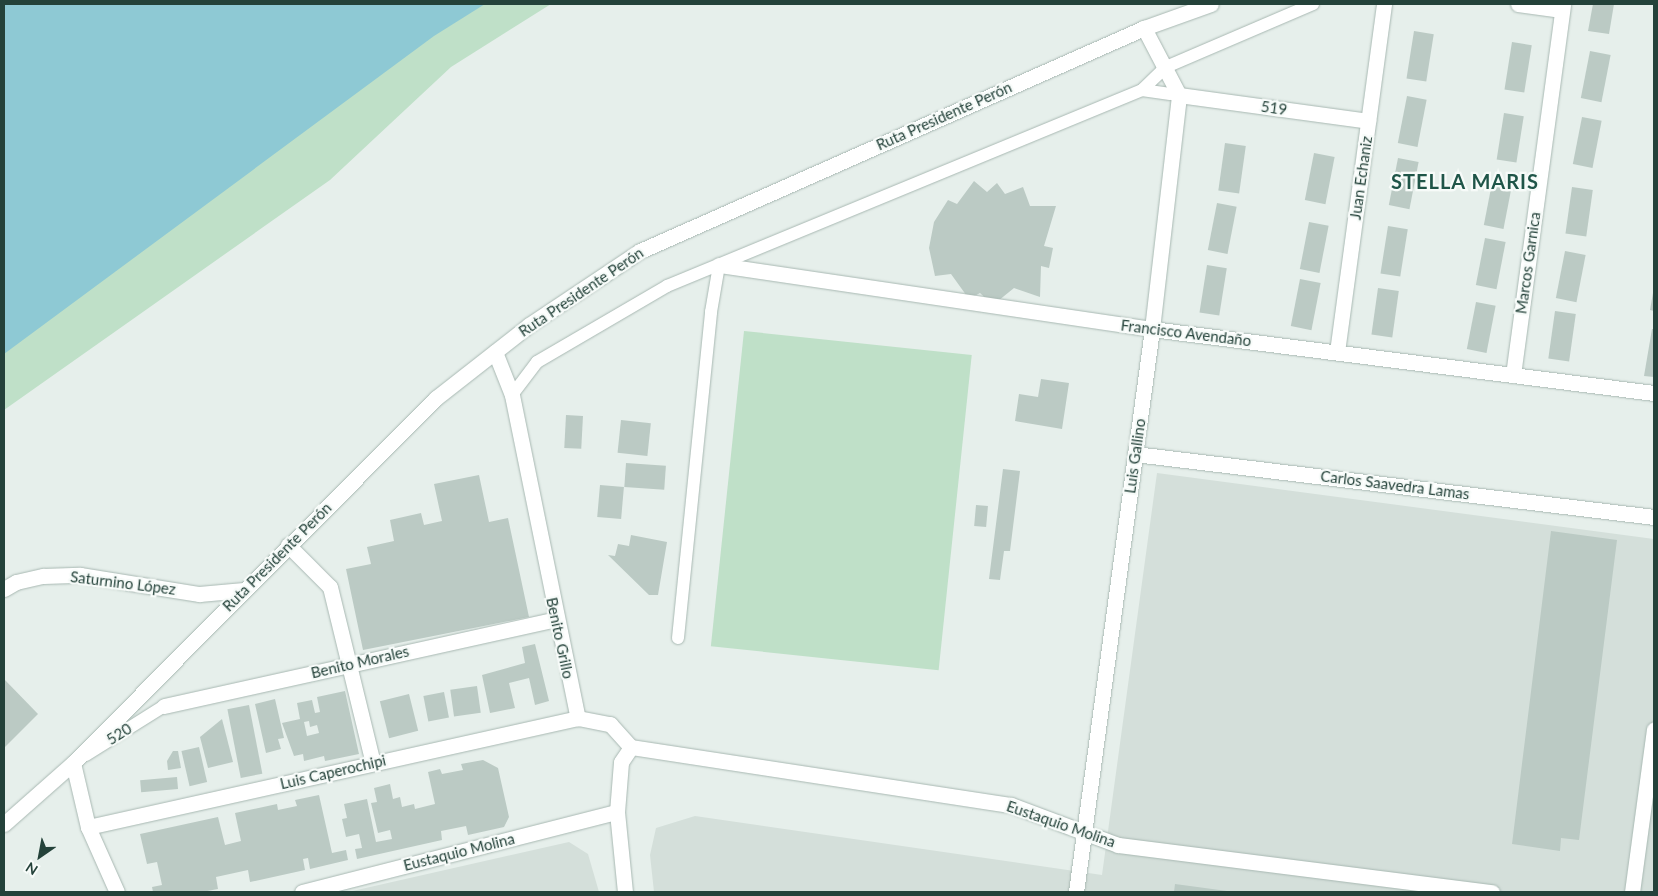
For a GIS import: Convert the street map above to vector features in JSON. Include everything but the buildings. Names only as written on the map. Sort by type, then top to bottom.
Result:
[{"type":"street","name":"Ruta Presidente Perón","points":[[73,763],[436,398],[529,325],[640,251],[1144,28],[1211,4]]},
{"type":"street","name":"Juan Echaniz","points":[[1337,352],[1384,4]]},
{"type":"street","points":[[1518,4],[1563,7]]},
{"type":"street","name":"Marcos Garnica","points":[[1513,375],[1563,7]]},
{"type":"street","points":[[1144,28],[1179,95]]},
{"type":"street","name":"519","points":[[1179,95],[1368,121]]},
{"type":"street","name":"Luis Gallino","points":[[1076,892],[1152,329],[1179,95]]},
{"type":"street","name":"Francisco Avendaño","points":[[719,265],[1152,329],[1654,393]]},
{"type":"street","name":"Benito Grillo","points":[[495,352],[512,395],[555,619],[578,718]]},
{"type":"street","name":"Carlos Saavedra Lamas","points":[[1135,454],[1654,517]]},
{"type":"street","points":[[288,545],[330,587],[351,664],[373,763]]},
{"type":"street","name":"Saturnino López","points":[[4,590],[16,582],[42,576],[80,575],[199,594],[244,590]]},
{"type":"street","name":"Benito Morales","points":[[164,706],[555,619]]},
{"type":"street","points":[[578,718],[610,724],[632,747],[621,762],[617,812],[625,892]]},
{"type":"street","name":"Luis Caperochipi","points":[[88,827],[578,718]]},
{"type":"street","points":[[1632,892],[1654,729]]},
{"type":"street","name":"Eustaquio Molina","points":[[632,747],[1012,805],[1084,830],[1118,845],[1492,892]]},
{"type":"street","points":[[4,824],[73,763],[88,827],[117,892]]},
{"type":"street","name":"Eustaquio Molina","points":[[302,892],[617,812]]},
{"type":"lane","points":[[512,395],[537,362],[667,286],[1142,90],[1166,67],[1314,4]]},
{"type":"lane","points":[[1142,90],[1179,95]]},
{"type":"lane","points":[[678,638],[711,312],[719,265]]},
{"type":"lane","name":"520","points":[[73,763],[164,706]]},
{"type":"shaded area","points":[[1157,473],[1654,539],[1654,892],[654,892],[650,855],[656,828],[695,816],[1102,875]]},
{"type":"shaded area","points":[[569,842],[588,854],[599,892],[348,892]]},
{"type":"green space","points":[[4,4],[551,4],[451,67],[330,180],[4,410]]},
{"type":"green space","points":[[744,331],[972,355],[939,670],[711,646]]},
{"type":"water","points":[[4,4],[485,4],[434,36],[4,354]]},
{"type":"district","name":"STELLA MARIS","points":[[1465,181]]}]
